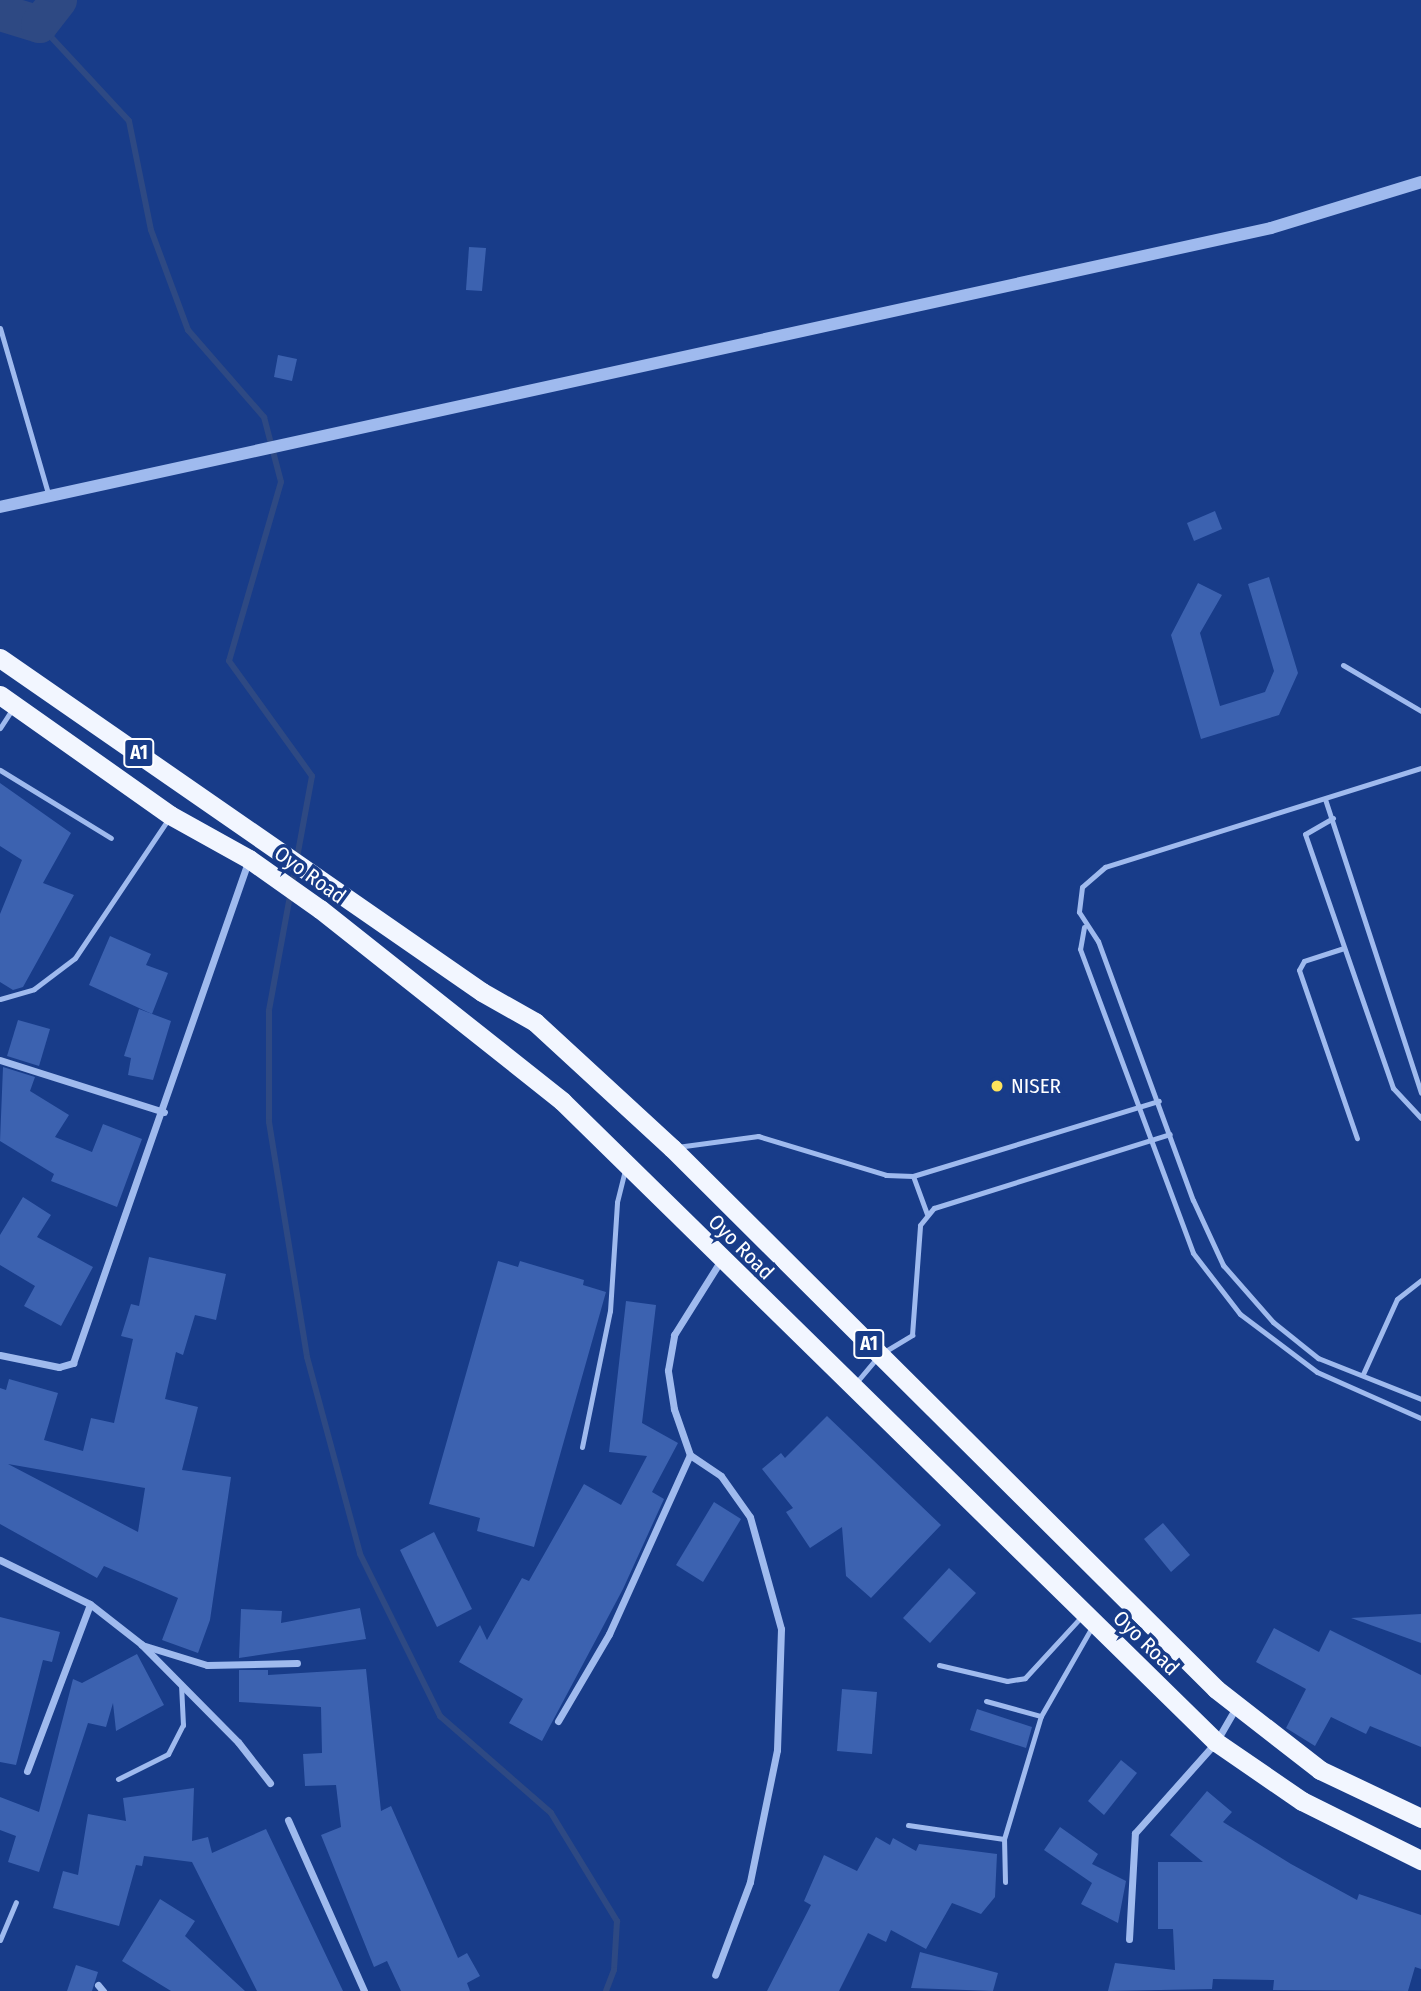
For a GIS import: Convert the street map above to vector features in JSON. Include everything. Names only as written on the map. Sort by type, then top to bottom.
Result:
[{"type":"highway","name":"Oyo Road","points":[[0,658],[312,873],[535,1022],[671,1148],[1236,1708],[1320,1770],[1421,1818]]},
{"type":"highway","name":"Oyo Road","points":[[7,700],[170,815],[253,862],[320,909],[562,1101],[851,1389],[1216,1742],[1302,1801],[1421,1860]]},
{"type":"street","points":[[0,507],[1271,228],[1421,182]]},
{"type":"street","points":[[0,1355],[59,1367],[73,1363],[253,862]]},
{"type":"street","points":[[0,1060],[164,1112]]},
{"type":"street","points":[[715,1975],[750,1882],[777,1750],[780,1629],[750,1517],[721,1476],[690,1455],[674,1409],[668,1370],[674,1335],[721,1259]]},
{"type":"street","points":[[558,1721],[609,1634],[690,1455]]},
{"type":"street","points":[[0,1560],[90,1604],[141,1644],[239,1742],[270,1783]]},
{"type":"street","points":[[27,1771],[90,1604]]},
{"type":"street","points":[[141,1644],[207,1665],[297,1663]]},
{"type":"street","points":[[1129,1939],[1135,1833],[1216,1742],[1236,1708]]},
{"type":"street","points":[[288,1820],[364,1991]]},
{"type":"lane","points":[[0,328],[49,497]]},
{"type":"lane","points":[[0,360],[8,357]]},
{"type":"lane","points":[[1343,665],[1421,712]]},
{"type":"lane","points":[[0,728],[7,700]]},
{"type":"lane","points":[[1421,768],[1105,867],[1082,887],[1084,927],[1080,948],[1149,1141],[1193,1253],[1240,1314],[1317,1372],[1421,1418]]},
{"type":"lane","points":[[0,770],[111,838]]},
{"type":"lane","points":[[1325,799],[1421,1093]]},
{"type":"lane","points":[[0,999],[34,989],[75,958],[170,815]]},
{"type":"lane","points":[[1333,818],[1305,834],[1393,1088],[1421,1118]]},
{"type":"lane","points":[[1084,927],[1098,941],[1208,1237],[1243,1291],[1318,1358],[1421,1399]]},
{"type":"lane","points":[[1344,948],[1304,961],[1299,970],[1357,1138]]},
{"type":"lane","points":[[671,1148],[758,1136],[886,1175],[912,1177],[1158,1101]]},
{"type":"lane","points":[[851,1389],[880,1355],[912,1335],[920,1225],[927,1214],[1170,1134]]},
{"type":"lane","points":[[582,1447],[610,1311],[617,1202],[626,1162]]},
{"type":"lane","points":[[912,1177],[927,1214]]},
{"type":"lane","points":[[1363,1374],[1397,1299],[1421,1280]]},
{"type":"lane","points":[[939,1665],[1007,1681],[1025,1678],[1089,1619]]},
{"type":"lane","points":[[1005,1882],[1004,1839],[1041,1716],[1089,1619]]},
{"type":"lane","points":[[118,1779],[168,1754],[183,1726],[181,1684]]},
{"type":"lane","points":[[986,1701],[1041,1716]]},
{"type":"lane","points":[[908,1825],[1004,1839]]},
{"type":"lane","points":[[0,1940],[16,1902]]},
{"type":"building","points":[[469,247],[486,248],[482,291],[466,290]]},
{"type":"building","points":[[278,355],[297,359],[292,381],[274,377]]},
{"type":"building","points":[[1215,511],[1222,529],[1194,541],[1187,523]]},
{"type":"building","points":[[1269,577],[1298,673],[1279,715],[1201,739],[1171,635],[1198,583],[1222,595],[1200,633],[1220,706],[1265,692],[1274,671],[1248,584]]},
{"type":"building","points":[[0,783],[71,833],[43,883],[74,895],[23,987],[13,990],[0,982],[0,914],[22,860],[0,846]]},
{"type":"building","points":[[110,936],[151,954],[146,965],[168,973],[152,1014],[89,985]]},
{"type":"building","points":[[139,1009],[171,1021],[153,1080],[128,1075],[131,1058],[124,1056]]},
{"type":"building","points":[[18,1020],[50,1029],[39,1066],[7,1056]]},
{"type":"building","points":[[3,1067],[35,1077],[30,1091],[69,1115],[55,1137],[92,1152],[103,1124],[142,1139],[117,1207],[51,1181],[54,1174],[0,1141]]},
{"type":"building","points":[[23,1197],[51,1215],[37,1237],[93,1267],[61,1326],[24,1306],[35,1286],[0,1265],[0,1235]]},
{"type":"building","points":[[149,1257],[226,1274],[216,1320],[195,1315],[183,1355],[176,1352],[165,1399],[198,1407],[182,1470],[231,1477],[210,1620],[198,1653],[162,1640],[178,1598],[104,1566],[97,1578],[0,1524],[0,1388],[6,1390],[9,1379],[58,1393],[44,1440],[83,1451],[91,1418],[114,1423],[133,1339],[121,1336],[131,1304],[139,1306]],"holes":[[[8,1464],[145,1488],[138,1532]]]},
{"type":"building","points":[[498,1261],[518,1267],[520,1261],[584,1280],[583,1285],[606,1292],[534,1547],[477,1531],[480,1518],[429,1504]]},
{"type":"building","points":[[626,1301],[656,1305],[642,1423],[678,1443],[652,1492],[664,1499],[623,1589],[542,1741],[509,1723],[523,1699],[459,1662],[480,1625],[487,1640],[522,1578],[529,1581],[584,1484],[621,1505],[647,1456],[609,1452]]},
{"type":"building","points":[[827,1416],[941,1525],[871,1598],[846,1576],[842,1527],[810,1548],[786,1512],[793,1508],[762,1469],[781,1453],[785,1458]]},
{"type":"building","points":[[714,1502],[741,1519],[703,1582],[676,1565]]},
{"type":"building","points":[[1163,1523],[1190,1555],[1171,1572],[1144,1539]]},
{"type":"building","points":[[434,1532],[472,1609],[437,1627],[400,1550]]},
{"type":"building","points":[[949,1568],[976,1593],[930,1643],[903,1618]]},
{"type":"building","points":[[360,1608],[366,1639],[239,1658],[241,1609],[282,1611],[281,1623]]},
{"type":"building","points":[[1421,1614],[1421,1643],[1351,1618]]},
{"type":"building","points":[[0,1617],[60,1632],[52,1662],[43,1660],[16,1765],[0,1762]]},
{"type":"building","points":[[1274,1628],[1319,1652],[1330,1630],[1421,1675],[1421,1747],[1370,1726],[1366,1734],[1331,1717],[1315,1746],[1286,1728],[1306,1689],[1256,1662]]},
{"type":"building","points":[[137,1654],[164,1705],[116,1731],[113,1703],[106,1727],[88,1723],[39,1872],[8,1862],[16,1836],[0,1830],[0,1797],[39,1812],[73,1679],[82,1683]]},
{"type":"building","points":[[366,1669],[381,1811],[391,1806],[458,1958],[467,1953],[480,1976],[467,1983],[470,1991],[401,1991],[387,1961],[374,1967],[321,1835],[341,1827],[336,1785],[305,1786],[303,1754],[322,1753],[321,1707],[239,1702],[239,1670],[268,1670],[268,1675]]},
{"type":"building","points":[[842,1689],[877,1692],[872,1754],[837,1751]]},
{"type":"building","points":[[977,1709],[1032,1727],[1026,1748],[970,1730]]},
{"type":"building","points":[[1121,1760],[1137,1773],[1104,1815],[1088,1801]]},
{"type":"building","points":[[194,1788],[192,1841],[208,1837],[212,1853],[266,1829],[343,1991],[257,1991],[192,1862],[144,1856],[142,1866],[136,1865],[119,1926],[53,1908],[63,1871],[78,1875],[88,1814],[126,1821],[123,1798]]},
{"type":"building","points":[[1207,1791],[1232,1812],[1223,1822],[1291,1864],[1357,1900],[1359,1894],[1421,1915],[1421,1969],[1415,1967],[1408,1991],[1273,1990],[1274,1980],[1213,1979],[1212,1989],[1108,1991],[1115,1963],[1175,1970],[1173,1929],[1158,1929],[1158,1862],[1203,1862],[1170,1835]]},
{"type":"building","points":[[1060,1827],[1098,1854],[1092,1864],[1126,1881],[1118,1923],[1081,1904],[1092,1883],[1044,1850]]},
{"type":"building","points":[[876,1837],[890,1845],[893,1838],[916,1851],[919,1844],[997,1854],[995,1897],[981,1914],[952,1903],[926,1949],[891,1930],[886,1942],[868,1933],[839,1991],[767,1991],[811,1905],[804,1901],[824,1855],[857,1871]]},
{"type":"building","points":[[160,1899],[195,1921],[185,1936],[245,1991],[171,1991],[122,1961]]},
{"type":"building","points":[[920,1952],[998,1973],[993,1991],[911,1988]]},
{"type":"building","points":[[76,1965],[98,1972],[92,1991],[67,1991]]},
{"type":"waterway","points":[[0,12],[39,24],[58,0]]},
{"type":"waterway","points":[[39,24],[129,121],[151,230],[188,330],[264,417],[281,482],[229,661],[312,776],[269,1011],[269,1122],[307,1357],[360,1554],[440,1716],[551,1813],[617,1921],[614,1970],[606,1991]]},
{"type":"place","name":"NISER","points":[[997,1086]]}]
